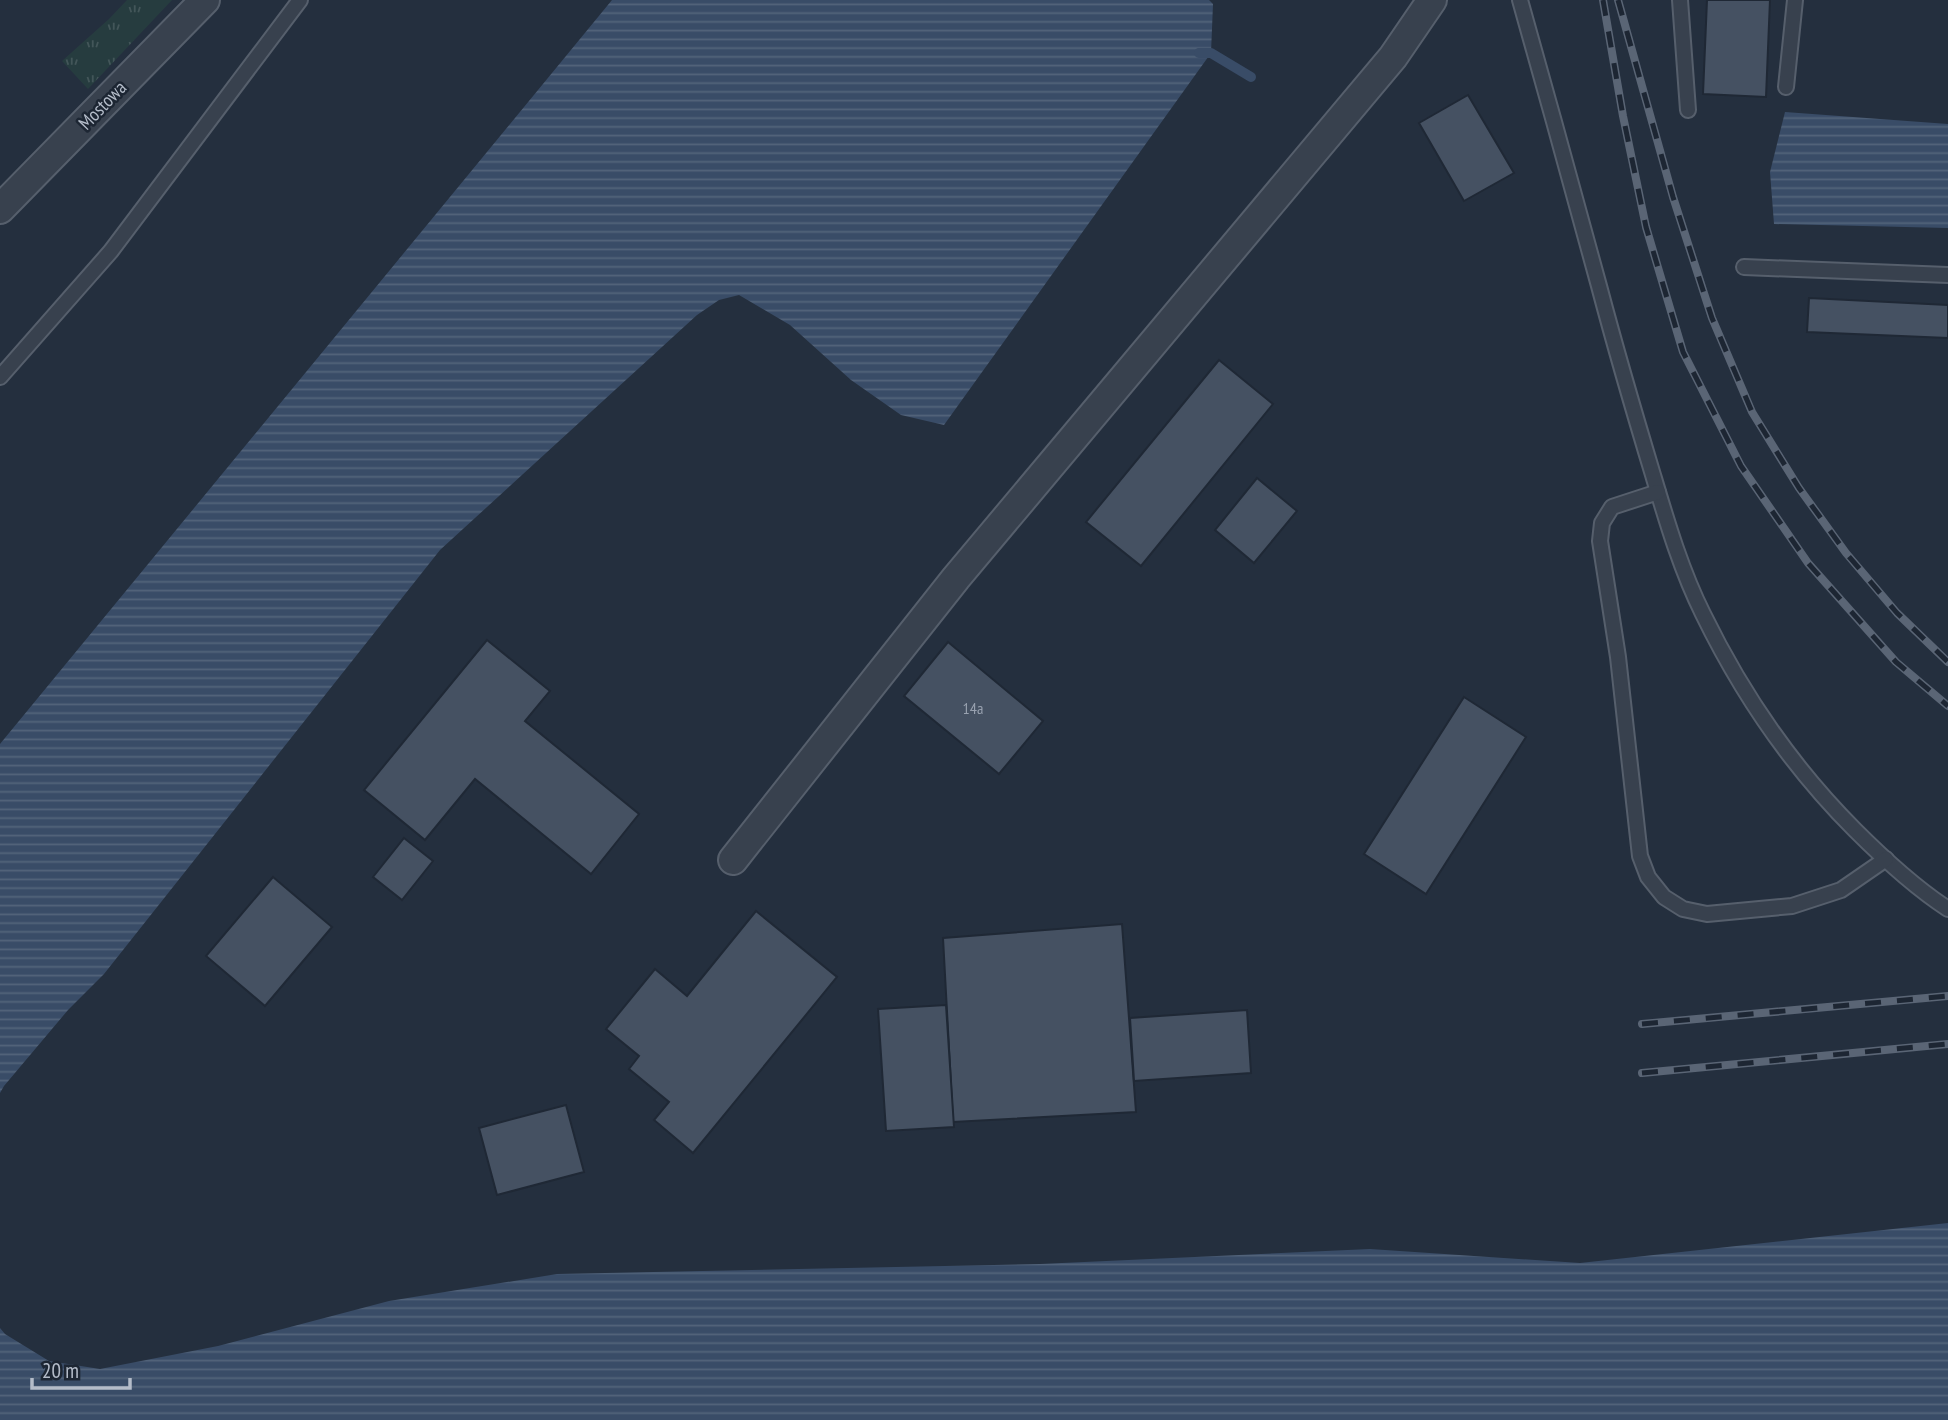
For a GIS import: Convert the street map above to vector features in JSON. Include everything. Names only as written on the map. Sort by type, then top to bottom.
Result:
[{"type":"street","name":"Mostowa","points":[[0,209],[205,0]]},
{"type":"street","points":[[733,860],[971,559],[1393,57],[1432,0]]},
{"type":"lane","points":[[0,377],[111,251],[300,0]]},
{"type":"lane","points":[[1520,0],[1624,379],[1671,534],[1702,612],[1757,710],[1832,807],[1924,893],[1948,909]]},
{"type":"lane","points":[[1680,0],[1688,110]]},
{"type":"lane","points":[[1786,87],[1796,0]]},
{"type":"lane","points":[[1744,267],[1948,275]]},
{"type":"lane","points":[[1658,492],[1612,507],[1602,523],[1600,541],[1618,657],[1640,856],[1648,877],[1664,897],[1683,909],[1707,914],[1792,906],[1840,890],[1886,859]]},
{"type":"green space","points":[[127,0],[172,0],[88,89],[62,61]]},
{"type":"water","points":[[612,0],[1209,0],[1213,4],[1211,53],[944,425],[901,415],[851,380],[790,325],[739,295],[719,300],[697,315],[440,550],[104,974],[68,1010],[0,1093],[0,744]]},
{"type":"water","points":[[1785,112],[1948,124],[1948,228],[1774,224],[1770,172]]},
{"type":"water","points":[[1948,1223],[1948,1420],[0,1420],[0,1328],[5,1334],[49,1361],[100,1369],[218,1346],[389,1301],[557,1274],[1040,1264],[1370,1249],[1580,1263]]},
{"type":"building","points":[[1707,0],[1770,0],[1766,97],[1703,94]]},
{"type":"building","points":[[1468,95],[1514,173],[1464,201],[1419,123]]},
{"type":"building","points":[[1809,298],[1948,305],[1948,338],[1807,332]]},
{"type":"building","points":[[1219,360],[1273,404],[1141,566],[1086,522]]},
{"type":"building","points":[[1257,478],[1297,511],[1254,563],[1215,530]]},
{"type":"building","points":[[487,640],[550,691],[525,721],[639,814],[591,874],[475,779],[425,840],[364,790]]},
{"type":"building","points":[[948,642],[1043,721],[999,774],[904,696]]},
{"type":"building","points":[[1464,697],[1526,737],[1426,894],[1364,854]]},
{"type":"building","points":[[404,838],[433,861],[402,900],[373,877]]},
{"type":"building","points":[[273,877],[332,927],[265,1006],[206,956]]},
{"type":"building","points":[[756,911],[837,977],[693,1153],[654,1120],[669,1102],[629,1069],[639,1056],[606,1029],[655,969],[687,996]]},
{"type":"building","points":[[1122,924],[1136,1112],[953,1122],[943,938]]},
{"type":"building","points":[[946,1005],[954,1127],[886,1131],[878,1009]]},
{"type":"building","points":[[1247,1010],[1251,1073],[1134,1081],[1130,1018]]},
{"type":"building","points":[[566,1105],[584,1172],[497,1195],[479,1128]]},
{"type":"waterway","points":[[1199,53],[1211,53],[1251,77]]},
{"type":"railway","points":[[1603,0],[1646,227],[1683,352],[1741,466],[1808,563],[1896,662],[1948,706]]},
{"type":"railway","points":[[1618,0],[1673,197],[1712,318],[1752,412],[1799,488],[1846,553],[1897,613],[1948,662]]},
{"type":"railway","points":[[1642,1024],[1948,996]]},
{"type":"railway","points":[[1642,1073],[1948,1044]]}]
